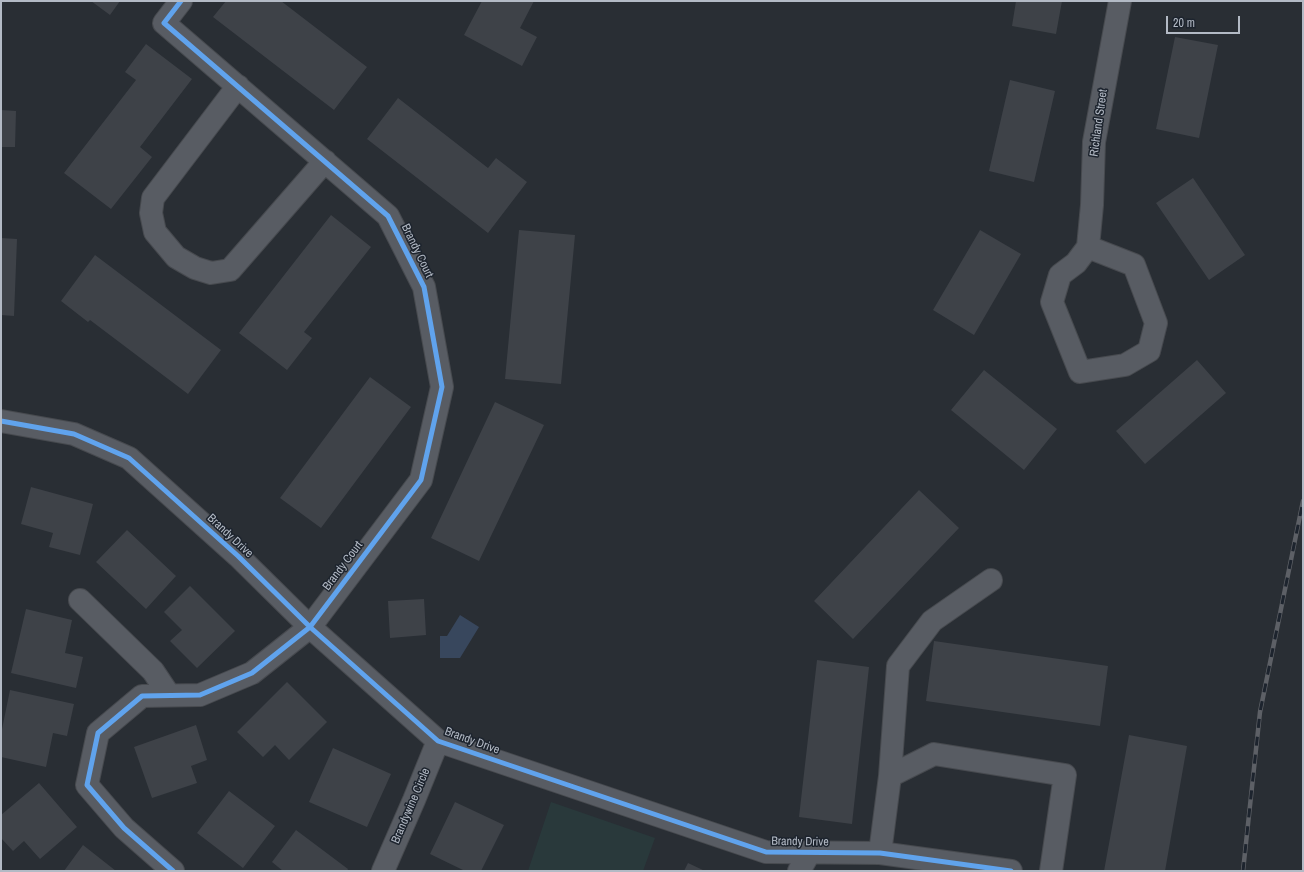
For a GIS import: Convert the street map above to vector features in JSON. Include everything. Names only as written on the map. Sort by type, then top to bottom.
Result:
[{"type":"street","name":"Brandy Court","points":[[181,1],[164,23],[388,216],[424,287],[442,387],[421,480],[310,627]]},
{"type":"street","name":"Richland Street","points":[[1088,247],[1092,205],[1094,142],[1120,1]]},
{"type":"street","points":[[238,86],[153,198],[151,213],[155,232],[176,257],[195,268],[211,273],[230,270],[325,161]]},
{"type":"street","points":[[1088,247],[1134,265],[1156,323],[1149,351],[1125,365],[1080,372],[1052,302],[1060,275],[1076,263],[1088,247]]},
{"type":"street","name":"Brandy Drive","points":[[1,421],[74,434],[129,458],[238,556],[310,627],[438,741],[766,852],[880,853],[1011,871]]},
{"type":"street","points":[[880,853],[890,776],[898,666],[932,621],[991,580]]},
{"type":"street","points":[[80,600],[153,671],[169,695]]},
{"type":"street","points":[[173,871],[124,828],[87,785],[98,733],[142,696],[200,695],[252,673],[310,627]]},
{"type":"street","name":"Brandywine Circle","points":[[383,871],[438,741]]},
{"type":"street","points":[[890,776],[934,754],[1065,775],[1051,871]]},
{"type":"street","points":[[799,871],[810,852]]},
{"type":"shaded area","points":[[551,802],[655,838],[643,871],[528,871]]},
{"type":"water","points":[[460,615],[479,627],[460,658],[440,658],[440,636],[447,636]]},
{"type":"building","points":[[91,1],[120,1],[110,15]]},
{"type":"building","points":[[226,1],[281,1],[367,67],[334,110],[213,17]]},
{"type":"building","points":[[482,1],[534,1],[520,28],[537,37],[522,66],[464,35]]},
{"type":"building","points":[[1016,1],[1062,1],[1056,34],[1012,26]]},
{"type":"building","points":[[1175,37],[1218,45],[1199,138],[1156,129]]},
{"type":"building","points":[[146,44],[192,79],[140,147],[152,157],[111,209],[64,173],[136,80],[125,72]]},
{"type":"building","points":[[1010,80],[1055,91],[1034,182],[989,171]]},
{"type":"building","points":[[398,98],[488,168],[496,158],[527,182],[488,233],[367,139]]},
{"type":"building","points":[[1,110],[16,111],[15,147],[1,147]]},
{"type":"building","points":[[1193,178],[1245,255],[1209,280],[1156,203]]},
{"type":"building","points":[[331,215],[371,247],[304,332],[312,338],[287,370],[239,333]]},
{"type":"building","points":[[519,230],[575,235],[561,384],[505,379]]},
{"type":"building","points":[[980,230],[1021,254],[974,335],[933,310]]},
{"type":"building","points":[[1,238],[17,239],[14,316],[1,315]]},
{"type":"building","points":[[95,255],[221,350],[188,394],[90,320],[88,322],[61,301]]},
{"type":"building","points":[[1197,360],[1226,393],[1145,464],[1116,431]]},
{"type":"building","points":[[984,370],[1057,429],[1024,470],[951,410]]},
{"type":"building","points":[[370,377],[411,407],[321,528],[280,498]]},
{"type":"building","points":[[495,402],[544,425],[479,561],[431,538]]},
{"type":"building","points":[[31,487],[93,504],[80,555],[49,547],[53,533],[21,524]]},
{"type":"building","points":[[919,490],[959,528],[853,639],[814,601]]},
{"type":"building","points":[[127,530],[176,576],[146,609],[96,562]]},
{"type":"building","points":[[190,586],[235,631],[197,668],[170,641],[182,630],[164,612]]},
{"type":"building","points":[[424,599],[426,635],[390,638],[388,601]]},
{"type":"building","points":[[26,609],[72,620],[65,653],[83,657],[76,688],[11,673]]},
{"type":"building","points":[[934,641],[1108,666],[1100,726],[926,701]]},
{"type":"building","points":[[817,660],[869,667],[852,824],[799,817]]},
{"type":"building","points":[[287,682],[327,722],[289,760],[275,745],[263,757],[237,732]]},
{"type":"building","points":[[10,690],[74,704],[67,736],[53,733],[46,767],[1,757],[1,734]]},
{"type":"building","points":[[196,725],[207,760],[191,766],[197,783],[152,798],[134,747]]},
{"type":"building","points":[[1129,735],[1187,746],[1165,871],[1104,871]]},
{"type":"building","points":[[333,748],[391,774],[367,827],[309,802]]},
{"type":"building","points":[[39,783],[77,827],[40,859],[24,841],[13,851],[1,838],[1,815]]},
{"type":"building","points":[[229,791],[275,826],[243,868],[197,833]]},
{"type":"building","points":[[455,802],[504,825],[481,871],[465,871],[430,854]]},
{"type":"building","points":[[296,830],[348,869],[347,871],[283,871],[272,862]]},
{"type":"building","points":[[83,845],[116,871],[64,871]]},
{"type":"building","points":[[688,863],[705,871],[684,871]]},
{"type":"railway","points":[[1243,871],[1260,712],[1303,501]]},
{"type":"cycle path","points":[[173,871],[124,828],[87,785],[98,733],[142,696],[200,695],[252,673],[310,627],[421,480],[442,387],[424,287],[388,216],[164,23],[181,1]]},
{"type":"cycle path","points":[[1,421],[74,434],[129,458],[238,556],[310,627],[438,741],[766,852],[880,853],[1011,871]]}]
